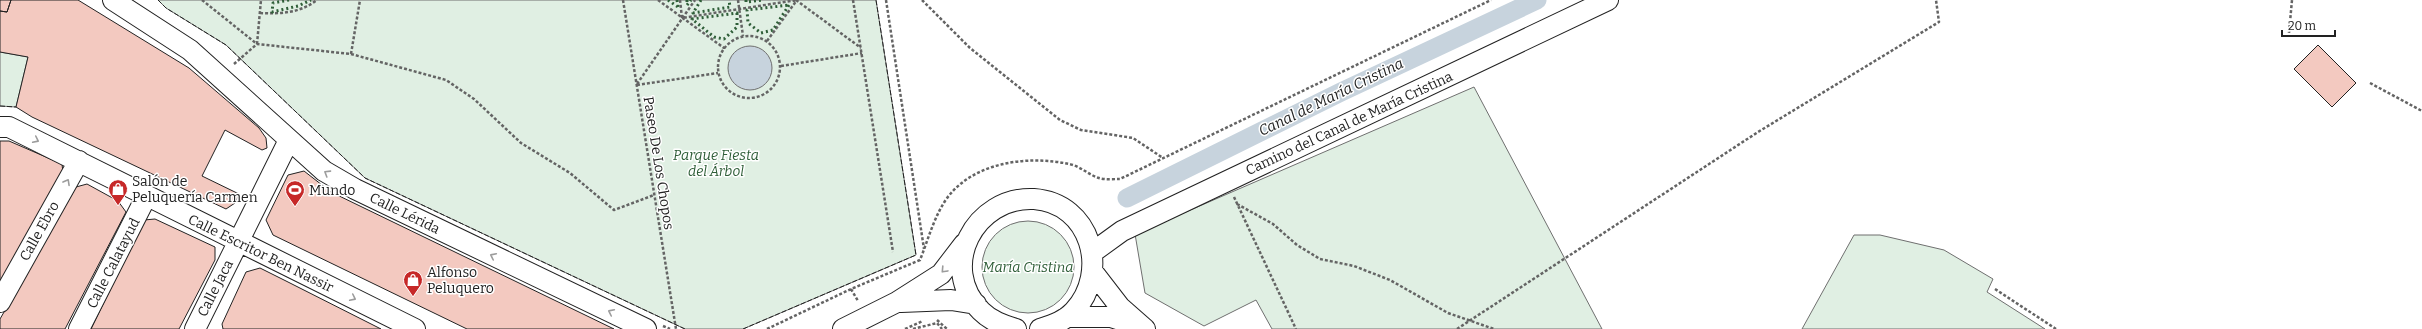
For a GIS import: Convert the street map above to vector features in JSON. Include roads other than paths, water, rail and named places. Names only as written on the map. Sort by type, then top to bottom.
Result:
[{"type":"street","name":"Camino del Canal de María Cristina","points":[[1093,252],[1122,231],[1608,0]]},
{"type":"street","name":"Calle Lérida","points":[[121,3],[190,50],[324,171],[355,189],[651,326]]},
{"type":"street","name":"Calle Escritor Ben Nassir","points":[[0,126],[9,127],[79,161],[146,197],[415,329]]},
{"type":"street","name":"Calle Jaca","points":[[195,329],[289,140]]},
{"type":"street","name":"Calle Ebro","points":[[0,302],[79,161]]},
{"type":"street","name":"Calle Calatayud","points":[[79,329],[146,197]]},
{"type":"street","points":[[843,329],[897,302],[941,274],[979,221],[995,208],[1014,200],[1035,199],[1055,205],[1073,216],[1086,232],[1093,252],[1093,272],[1085,297],[1068,317],[1058,323],[1040,329]]},
{"type":"street","points":[[967,239],[963,254],[962,269],[965,284],[976,304],[998,323],[1016,329]]},
{"type":"street","points":[[1093,272],[1120,308],[1143,328]]},
{"type":"street","points":[[897,302],[951,300],[976,304]]},
{"type":"street","points":[[1068,317],[1111,317],[1143,328]]},
{"type":"waterway","name":"Canal de María Cristina","points":[[1127,198],[1341,92],[1537,0]]},
{"type":"place","name":"Salón de Peluquería Carmen","points":[[118,206]]},
{"type":"place","name":"Mundo","points":[[295,207]]},
{"type":"place","name":"Alfonso Peluquero","points":[[413,297]]},
{"type":"park label","name":"Parque Fiesta del Árbol","points":[[716,164]]},
{"type":"park label","name":"María Cristina","points":[[1028,267]]}]
